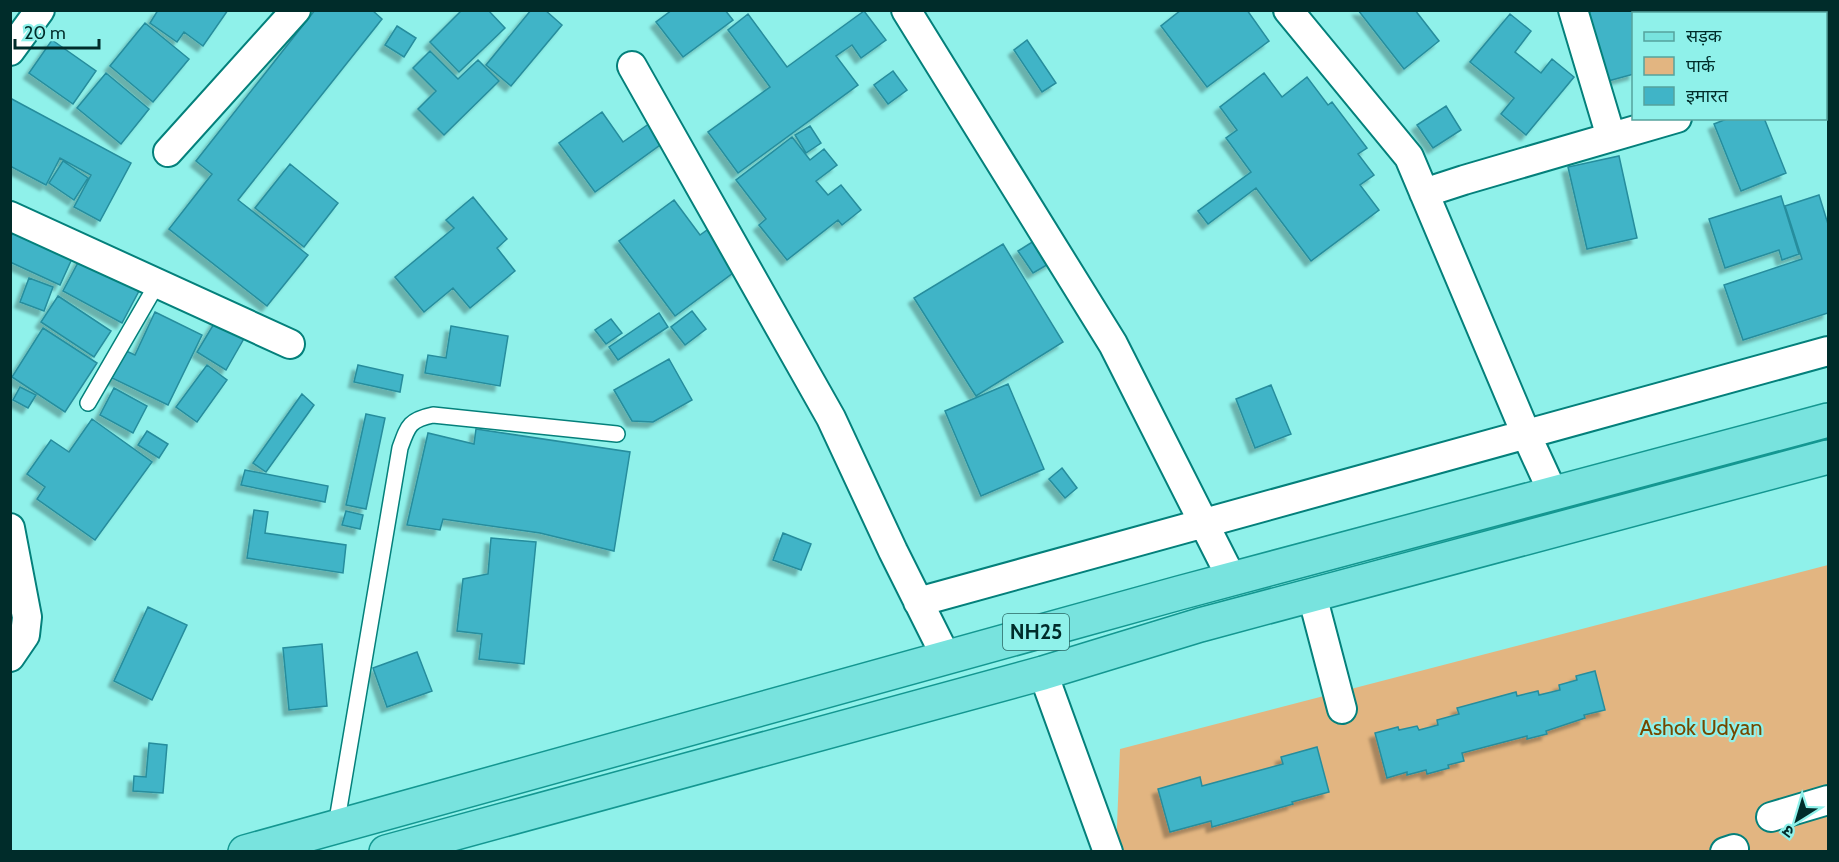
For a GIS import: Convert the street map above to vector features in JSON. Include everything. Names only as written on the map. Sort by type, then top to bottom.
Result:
[{"type":"main road","name":"NH25","points":[[244,852],[1232,579],[1828,420]]},
{"type":"main road","name":"NH25","points":[[386,852],[1043,673],[1200,625],[1828,457]]},
{"type":"street","points":[[10,51],[40,10]]},
{"type":"street","points":[[168,152],[296,10]]},
{"type":"street","points":[[906,10],[1113,344],[1232,579]]},
{"type":"street","points":[[1288,10],[1409,157],[1553,493]]},
{"type":"street","points":[[1573,10],[1611,137]]},
{"type":"street","points":[[632,66],[831,418],[946,657]]},
{"type":"street","points":[[1424,193],[1670,120]]},
{"type":"street","points":[[10,216],[290,344]]},
{"type":"street","points":[[918,602],[1828,351]]},
{"type":"street","points":[[10,528],[27,617],[25,635],[10,657]]},
{"type":"street","points":[[1312,595],[1342,709]]},
{"type":"street","points":[[1043,673],[1108,852]]},
{"type":"street","points":[[1771,816],[1828,800]]},
{"type":"lane","points":[[88,403],[157,284]]},
{"type":"lane","points":[[336,826],[400,448],[407,428],[418,418],[433,416],[617,434]]},
{"type":"green space","name":"Ashok Udyan","points":[[1828,565],[1828,851],[1116,852],[1120,749]]},
{"type":"building","points":[[158,10],[228,10],[203,46],[184,32],[177,42],[150,23]]},
{"type":"building","points":[[315,10],[372,10],[382,19],[238,200],[308,255],[267,306],[169,229],[212,174],[196,161]]},
{"type":"building","points":[[462,10],[488,10],[505,28],[459,72],[430,42]]},
{"type":"building","points":[[531,10],[545,10],[562,25],[511,86],[486,65]]},
{"type":"building","points":[[672,10],[725,10],[733,20],[683,57],[656,22]]},
{"type":"building","points":[[1181,10],[1247,10],[1269,41],[1207,87],[1161,26]]},
{"type":"building","points":[[1358,10],[1415,10],[1439,41],[1404,69]]},
{"type":"building","points":[[1593,10],[1668,10],[1668,12],[1632,12],[1632,75],[1608,81],[1586,14]]},
{"type":"building","points":[[1801,10],[1828,10],[1828,58],[1827,12],[1802,12]]},
{"type":"building","points":[[864,11],[886,40],[861,58],[852,45],[836,56],[858,85],[738,173],[708,132],[770,87],[728,30],[748,14],[787,67]]},
{"type":"building","points":[[1510,14],[1531,31],[1515,52],[1541,73],[1552,59],[1574,77],[1526,135],[1501,114],[1514,98],[1470,62]]},
{"type":"building","points":[[145,23],[189,59],[153,102],[110,66]]},
{"type":"building","points":[[397,26],[416,38],[404,57],[385,45]]},
{"type":"building","points":[[52,40],[96,71],[73,104],[29,73]]},
{"type":"building","points":[[1027,40],[1056,83],[1042,92],[1014,50]]},
{"type":"building","points":[[430,51],[458,79],[478,60],[499,81],[444,135],[418,109],[436,91],[413,68]]},
{"type":"building","points":[[893,71],[907,90],[888,104],[874,85]]},
{"type":"building","points":[[106,73],[149,109],[121,144],[77,108]]},
{"type":"building","points":[[1264,73],[1282,97],[1307,77],[1328,105],[1332,102],[1367,148],[1358,154],[1374,175],[1360,185],[1379,210],[1311,261],[1256,188],[1208,224],[1198,211],[1251,172],[1226,138],[1237,130],[1220,107]]},
{"type":"building","points":[[10,98],[131,163],[100,221],[74,207],[91,175],[60,158],[46,185],[10,166]]},
{"type":"building","points":[[1446,106],[1461,130],[1433,148],[1417,125]]},
{"type":"building","points":[[602,112],[623,142],[653,121],[667,140],[595,192],[559,143]]},
{"type":"building","points":[[1724,120],[1765,120],[1786,173],[1741,191],[1714,124]]},
{"type":"building","points":[[810,126],[821,143],[806,153],[795,135]]},
{"type":"building","points":[[792,137],[810,160],[824,149],[837,165],[816,181],[828,195],[841,185],[861,210],[842,225],[838,220],[787,260],[759,225],[766,219],[736,180]]},
{"type":"building","points":[[1619,156],[1637,238],[1587,249],[1568,167]]},
{"type":"building","points":[[63,161],[88,178],[74,200],[49,183]]},
{"type":"building","points":[[290,164],[338,203],[304,247],[255,208]]},
{"type":"building","points":[[1819,195],[1828,224],[1828,313],[1743,340],[1724,285],[1802,259],[1785,206]]},
{"type":"building","points":[[1781,196],[1799,254],[1782,260],[1779,250],[1725,268],[1709,219]]},
{"type":"building","points":[[473,197],[507,239],[497,248],[515,271],[470,308],[453,288],[424,312],[395,277],[454,228],[446,220]]},
{"type":"building","points":[[674,200],[700,235],[707,230],[737,270],[675,316],[619,241]]},
{"type":"building","points":[[17,225],[75,252],[60,285],[10,262],[10,238]]},
{"type":"building","points":[[1037,239],[1052,262],[1033,273],[1018,251]]},
{"type":"building","points":[[1003,244],[1063,342],[976,396],[914,298]]},
{"type":"building","points":[[81,257],[140,289],[122,323],[63,291]]},
{"type":"building","points":[[29,278],[53,287],[44,311],[20,302]]},
{"type":"building","points":[[58,296],[111,331],[94,357],[41,322]]},
{"type":"building","points":[[692,311],[706,329],[685,345],[671,327]]},
{"type":"building","points":[[155,312],[202,335],[168,405],[112,378],[124,350],[135,355]]},
{"type":"building","points":[[659,313],[668,327],[618,360],[609,347]]},
{"type":"building","points":[[218,317],[246,335],[226,370],[197,352]]},
{"type":"building","points":[[611,319],[622,333],[606,344],[595,330]]},
{"type":"building","points":[[451,326],[508,336],[500,386],[425,373],[428,355],[446,358]]},
{"type":"building","points":[[43,328],[97,363],[65,412],[12,377]]},
{"type":"building","points":[[669,359],[692,400],[653,422],[632,421],[614,390]]},
{"type":"building","points":[[207,365],[227,380],[197,422],[176,407]]},
{"type":"building","points":[[358,365],[403,375],[400,392],[354,382]]},
{"type":"building","points":[[1008,384],[1044,469],[981,496],[945,411]]},
{"type":"building","points":[[1271,385],[1291,434],[1255,448],[1236,399]]},
{"type":"building","points":[[20,387],[36,395],[28,408],[13,400]]},
{"type":"building","points":[[114,388],[147,406],[133,433],[100,415]]},
{"type":"building","points":[[302,394],[314,405],[266,472],[253,463]]},
{"type":"building","points":[[366,414],[385,418],[366,509],[346,505]]},
{"type":"building","points":[[92,419],[152,462],[95,540],[37,499],[45,487],[27,474],[51,440],[69,452]]},
{"type":"building","points":[[476,429],[630,452],[614,551],[540,533],[443,519],[440,530],[407,525],[428,433],[474,444]]},
{"type":"building","points":[[147,431],[168,444],[159,458],[138,445]]},
{"type":"building","points":[[1062,468],[1077,488],[1065,498],[1049,479]]},
{"type":"building","points":[[245,470],[328,486],[325,502],[241,485]]},
{"type":"building","points":[[254,510],[268,512],[265,533],[346,545],[343,573],[247,558]]},
{"type":"building","points":[[346,511],[363,515],[360,529],[342,525]]},
{"type":"building","points":[[783,533],[811,544],[801,570],[773,560]]},
{"type":"building","points":[[491,538],[536,542],[524,664],[479,659],[482,634],[457,631],[463,579],[488,574]]},
{"type":"building","points":[[148,607],[187,625],[152,700],[114,681]]},
{"type":"building","points":[[322,644],[327,706],[289,710],[283,648]]},
{"type":"building","points":[[417,652],[432,691],[387,707],[373,668]]},
{"type":"building","points":[[1595,671],[1605,710],[1584,715],[1585,718],[1546,731],[1547,734],[1527,739],[1527,736],[1462,753],[1464,761],[1448,765],[1449,768],[1427,774],[1426,770],[1407,775],[1407,772],[1387,778],[1375,733],[1398,727],[1399,730],[1417,726],[1419,730],[1438,725],[1437,720],[1459,714],[1457,708],[1516,692],[1517,696],[1538,691],[1539,695],[1560,690],[1559,685],[1577,680],[1576,676]]},
{"type":"building","points":[[149,743],[167,745],[163,793],[133,791],[134,776],[146,777]]},
{"type":"building","points":[[1317,747],[1329,792],[1212,827],[1211,821],[1170,832],[1158,789],[1200,777],[1202,786],[1283,764],[1281,757]]}]
